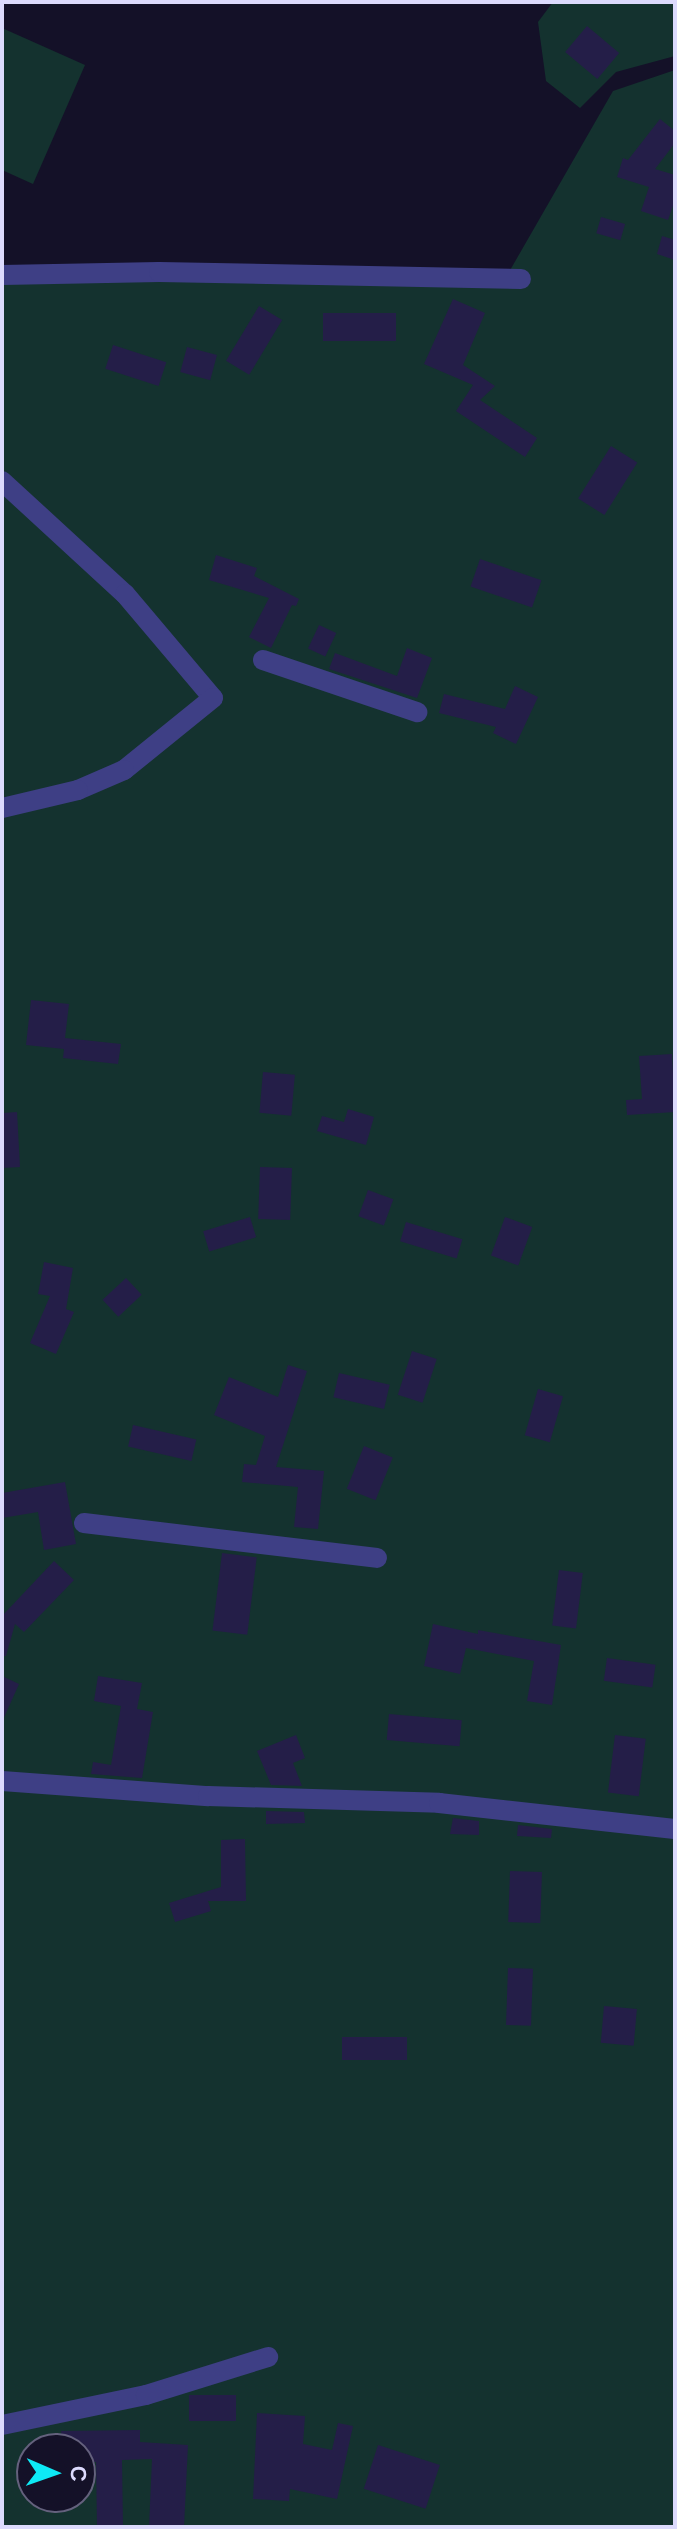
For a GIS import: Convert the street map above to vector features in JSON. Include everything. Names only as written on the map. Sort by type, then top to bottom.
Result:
[{"type":"street","points":[[2,275],[159,272],[521,279]]},
{"type":"street","points":[[2,481],[125,594],[213,698],[124,770],[78,790],[2,808]]},
{"type":"street","points":[[263,660],[417,712]]},
{"type":"street","points":[[84,1523],[377,1558]]},
{"type":"street","points":[[2,1781],[208,1796],[439,1803],[675,1829]]},
{"type":"street","points":[[2,2425],[146,2395],[268,2357]]},
{"type":"green space","points":[[553,2],[675,2],[675,56],[616,72],[580,108],[546,81],[538,22]]},
{"type":"green space","points":[[2,28],[85,65],[33,184],[2,170]]},
{"type":"green space","points":[[675,70],[675,2527],[2,2527],[2,274],[505,279],[613,91]]},
{"type":"building","points":[[587,26],[619,53],[597,79],[565,52]]},
{"type":"building","points":[[660,119],[675,131],[675,143],[655,169],[675,175],[675,200],[668,220],[641,211],[649,187],[617,177],[623,158],[628,160]]},
{"type":"building","points":[[601,217],[625,224],[620,240],[596,233]]},
{"type":"building","points":[[662,236],[675,240],[675,260],[657,254]]},
{"type":"building","points":[[453,299],[485,313],[463,365],[495,386],[480,400],[537,438],[525,457],[456,411],[473,385],[424,364]]},
{"type":"building","points":[[259,306],[282,320],[249,375],[226,361]]},
{"type":"building","points":[[323,313],[396,313],[396,341],[323,341]]},
{"type":"building","points":[[113,345],[166,362],[159,386],[105,369]]},
{"type":"building","points":[[187,347],[217,355],[210,380],[180,372]]},
{"type":"building","points":[[611,446],[637,462],[604,515],[578,499]]},
{"type":"building","points":[[216,555],[257,568],[254,576],[299,599],[296,606],[292,605],[271,648],[249,637],[269,598],[209,580]]},
{"type":"building","points":[[480,559],[541,580],[532,608],[471,586]]},
{"type":"building","points":[[319,625],[336,633],[325,657],[308,649]]},
{"type":"building","points":[[407,648],[432,658],[417,698],[329,669],[335,653],[397,676]]},
{"type":"building","points":[[515,686],[538,697],[516,744],[493,733],[496,727],[439,713],[444,694],[505,709]]},
{"type":"building","points":[[31,1000],[69,1004],[65,1038],[121,1044],[118,1064],[63,1058],[64,1049],[26,1045]]},
{"type":"building","points":[[672,1054],[675,1112],[627,1115],[626,1100],[642,1099],[639,1056]]},
{"type":"building","points":[[263,1072],[295,1075],[291,1116],[259,1113]]},
{"type":"building","points":[[348,1109],[374,1117],[366,1145],[317,1131],[322,1116],[344,1122]]},
{"type":"building","points":[[17,1112],[20,1167],[2,1168],[2,1113]]},
{"type":"building","points":[[260,1167],[292,1168],[290,1220],[258,1219]]},
{"type":"building","points":[[368,1190],[393,1199],[384,1226],[358,1216]]},
{"type":"building","points":[[250,1217],[256,1237],[209,1251],[203,1231]]},
{"type":"building","points":[[505,1217],[532,1227],[518,1265],[491,1256]]},
{"type":"building","points":[[406,1222],[462,1239],[457,1258],[400,1241]]},
{"type":"building","points":[[44,1262],[73,1268],[66,1309],[74,1312],[56,1354],[30,1343],[50,1296],[38,1294]]},
{"type":"building","points":[[126,1278],[142,1295],[118,1317],[103,1300]]},
{"type":"building","points":[[412,1351],[437,1359],[423,1403],[398,1395]]},
{"type":"building","points":[[288,1365],[307,1371],[276,1467],[324,1471],[318,1529],[294,1527],[298,1487],[242,1482],[244,1464],[256,1465],[265,1436],[214,1415],[229,1377],[278,1397]]},
{"type":"building","points":[[339,1373],[390,1385],[384,1409],[333,1397]]},
{"type":"building","points":[[538,1389],[563,1396],[550,1442],[525,1435]]},
{"type":"building","points":[[133,1425],[196,1440],[191,1461],[128,1446]]},
{"type":"building","points":[[364,1446],[393,1458],[376,1500],[347,1489]]},
{"type":"building","points":[[65,1482],[76,1544],[44,1550],[38,1512],[2,1518],[2,1493]]},
{"type":"building","points":[[222,1553],[257,1557],[247,1635],[212,1630]]},
{"type":"building","points":[[54,1561],[74,1580],[24,1632],[15,1624],[6,1656],[2,1656],[2,1616]]},
{"type":"building","points":[[559,1570],[583,1573],[576,1629],[552,1626]]},
{"type":"building","points":[[433,1624],[478,1634],[478,1630],[561,1645],[552,1705],[527,1701],[534,1661],[466,1648],[460,1674],[424,1666]]},
{"type":"building","points":[[607,1658],[656,1665],[652,1688],[604,1681]]},
{"type":"building","points":[[2,1676],[19,1684],[2,1722]]},
{"type":"building","points":[[98,1676],[142,1683],[137,1709],[153,1712],[142,1778],[91,1774],[93,1762],[111,1765],[121,1706],[94,1701]]},
{"type":"building","points":[[389,1714],[462,1720],[459,1746],[387,1740]]},
{"type":"building","points":[[296,1735],[305,1758],[293,1763],[302,1786],[271,1785],[257,1751]]},
{"type":"building","points":[[615,1735],[646,1739],[639,1796],[608,1793]]},
{"type":"building","points":[[266,1811],[304,1812],[305,1823],[266,1824]]},
{"type":"building","points":[[453,1818],[479,1821],[479,1835],[450,1834]]},
{"type":"building","points":[[518,1825],[552,1829],[551,1838],[517,1836]]},
{"type":"building","points":[[245,1839],[246,1901],[208,1901],[211,1911],[175,1922],[169,1903],[221,1887],[221,1840]]},
{"type":"building","points":[[510,1871],[542,1872],[540,1923],[508,1922]]},
{"type":"building","points":[[508,1968],[533,1969],[531,2026],[506,2025]]},
{"type":"building","points":[[604,2006],[637,2009],[634,2046],[601,2043]]},
{"type":"building","points":[[342,2037],[407,2037],[407,2060],[342,2060]]},
{"type":"building","points":[[189,2395],[236,2395],[236,2421],[189,2421]]},
{"type":"building","points":[[257,2413],[305,2416],[303,2444],[332,2450],[338,2423],[353,2426],[337,2499],[290,2489],[289,2501],[253,2499]]},
{"type":"building","points":[[140,2430],[140,2442],[188,2445],[184,2527],[149,2527],[152,2459],[122,2460],[123,2527],[97,2527],[96,2433],[61,2431]]},
{"type":"building","points":[[378,2445],[440,2465],[426,2509],[364,2489]]}]
